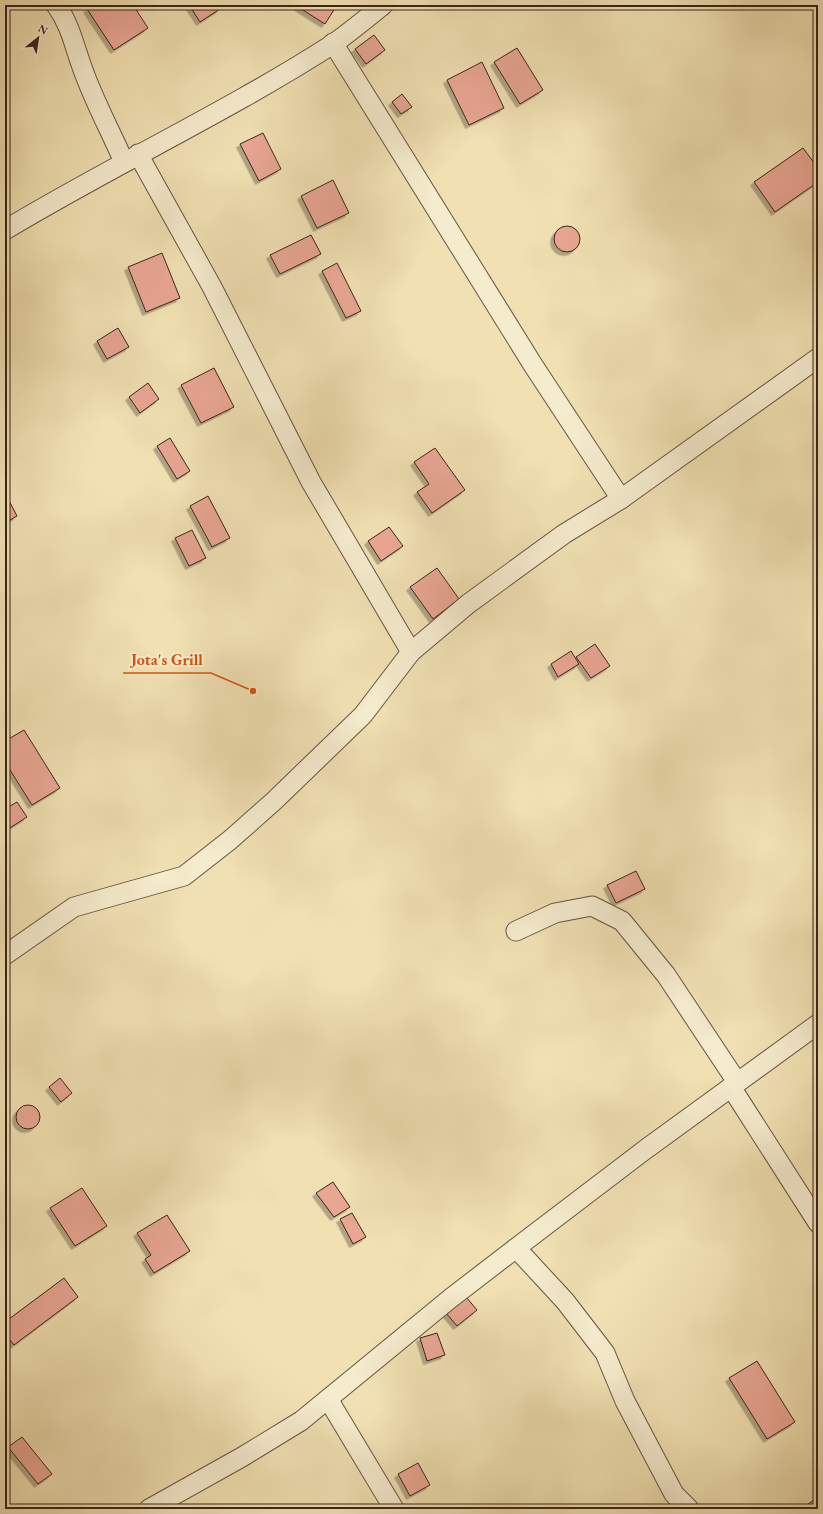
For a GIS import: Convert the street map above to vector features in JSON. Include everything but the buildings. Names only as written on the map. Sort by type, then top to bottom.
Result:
[{"type":"street","points":[[56,5],[64,16],[72,35],[82,67],[131,158],[212,287],[311,482],[412,652]]},
{"type":"street","points":[[5,230],[72,189],[222,108],[333,43],[383,5]]},
{"type":"street","points":[[333,43],[533,365],[621,500]]},
{"type":"street","points":[[5,955],[74,907],[184,876],[230,840],[274,801],[363,715],[412,652],[468,604],[564,534],[621,500],[818,358]]},
{"type":"street","points":[[516,931],[555,913],[592,906],[622,921],[666,975],[818,1222]]},
{"type":"street","points":[[149,1509],[249,1453],[301,1420],[451,1298],[516,1248],[734,1084],[818,1024]]},
{"type":"street","points":[[516,1248],[565,1301],[605,1353],[625,1401],[674,1494],[689,1509]]},
{"type":"street","points":[[328,1399],[394,1509]]},
{"type":"place","name":"Jota's Grill","points":[[253,691]]}]
